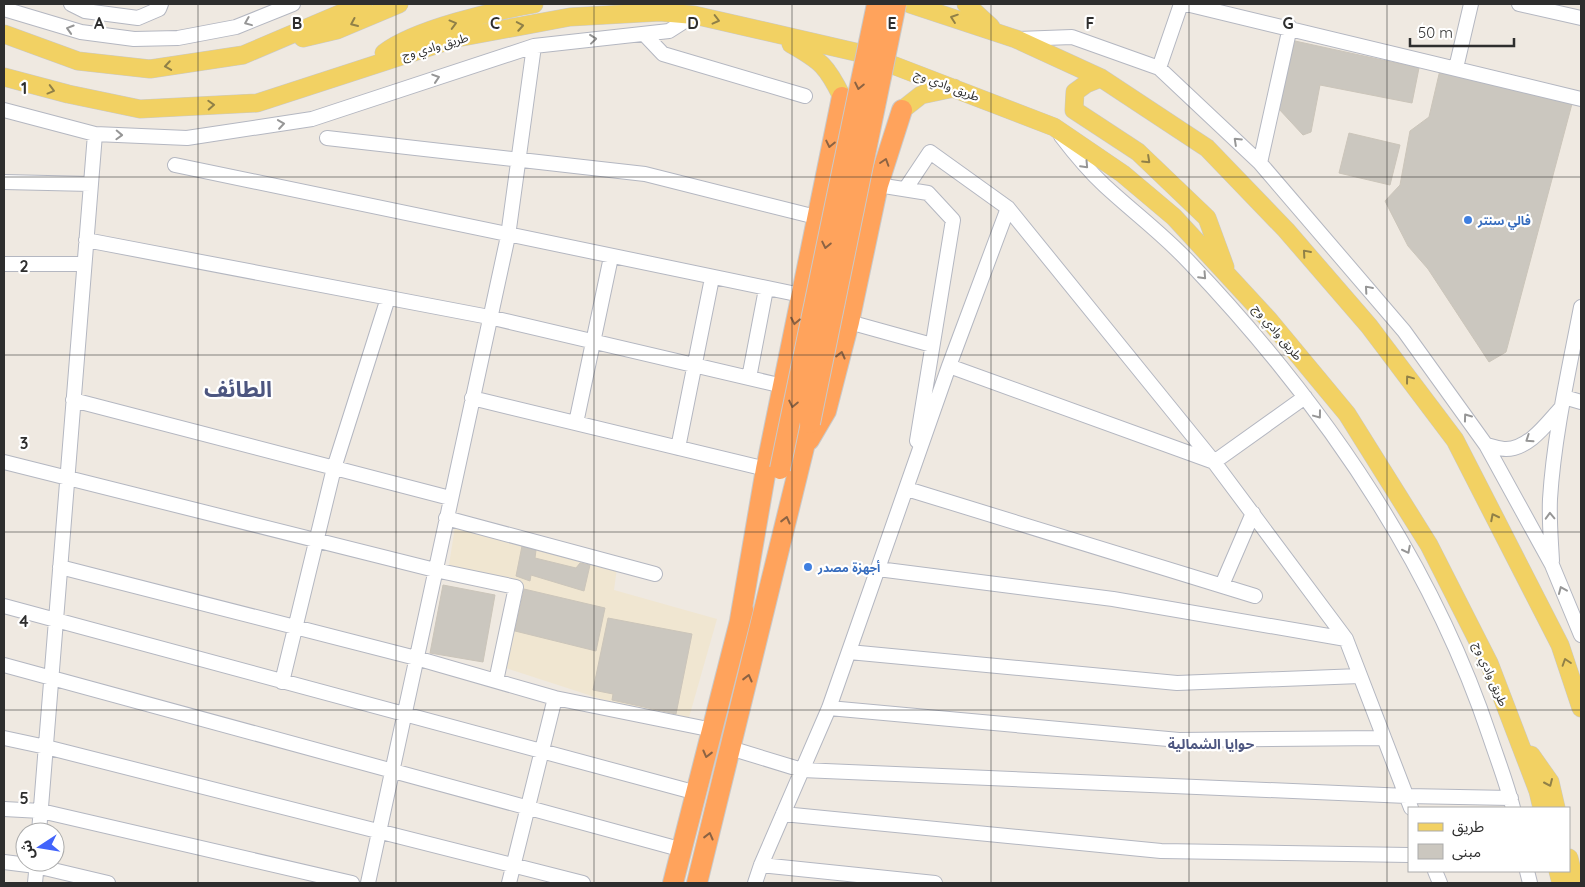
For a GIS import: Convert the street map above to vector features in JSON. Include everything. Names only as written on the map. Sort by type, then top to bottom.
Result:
[{"type":"highway","points":[[673,883],[683,850],[740,620],[878,4]]},
{"type":"highway","points":[[697,883],[810,422],[896,4]]},
{"type":"highway","points":[[773,469],[783,386],[800,295],[842,97]]},
{"type":"highway","points":[[804,448],[826,411],[849,322],[878,185],[902,110]]},
{"type":"main road","points":[[4,34],[78,61],[150,69],[243,55],[363,4]]},
{"type":"main road","points":[[261,47],[337,30],[399,4]]},
{"type":"main road","points":[[363,68],[391,48],[440,28],[534,4]]},
{"type":"main road","points":[[910,4],[1016,39],[1101,78],[1207,148],[1286,230],[1369,326],[1455,440],[1560,645],[1579,703],[1581,724]]},
{"type":"main road","points":[[966,4],[997,32]]},
{"type":"main road","name":"طريق وادي وج","points":[[4,77],[68,94],[140,109],[257,103],[457,38],[570,17],[660,12],[694,15],[864,54],[1054,127],[1124,174],[1174,217],[1269,320],[1347,414],[1429,545],[1489,663],[1542,807]]},
{"type":"main road","points":[[773,34],[814,56],[829,70],[842,97]]},
{"type":"main road","points":[[1101,78],[1086,84],[1075,92],[1074,110],[1138,152],[1207,218],[1227,275]]},
{"type":"main road","points":[[902,110],[921,95],[954,88]]},
{"type":"main road","points":[[1515,732],[1550,782],[1556,807]]},
{"type":"main road","points":[[1570,862],[1575,883]]},
{"type":"street","points":[[71,4],[85,11],[138,18],[159,9],[161,4]]},
{"type":"street","points":[[4,9],[81,32],[143,39],[178,38],[236,27],[293,4]]},
{"type":"street","points":[[1159,68],[1181,4]]},
{"type":"street","points":[[1186,4],[1290,27],[1581,98]]},
{"type":"street","points":[[1456,68],[1471,4]]},
{"type":"street","points":[[1519,4],[1581,18]]},
{"type":"street","points":[[4,110],[95,134],[187,138],[312,119],[534,46],[669,31],[694,15]]},
{"type":"street","points":[[1260,163],[1290,27]]},
{"type":"street","points":[[644,34],[663,54],[805,96]]},
{"type":"street","points":[[1016,39],[1072,37],[1159,68],[1260,163],[1404,332],[1486,445],[1552,565],[1581,635]]},
{"type":"street","points":[[368,883],[508,236],[534,46]]},
{"type":"street","points":[[730,748],[802,770],[1409,802],[1512,803],[1475,692],[1398,533],[1354,463],[1250,328],[1189,261],[1149,222],[1105,186],[1082,162],[1054,127]]},
{"type":"street","points":[[40,822],[95,134]]},
{"type":"street","points":[[327,138],[645,174],[816,217]]},
{"type":"street","points":[[906,188],[930,152],[1008,208],[1214,462],[1346,639],[1409,802]]},
{"type":"street","points":[[175,165],[508,236],[800,295]]},
{"type":"street","points":[[4,182],[91,184]]},
{"type":"street","points":[[878,185],[928,193],[952,220],[909,484]]},
{"type":"street","points":[[755,883],[760,865],[829,708],[949,366],[1008,208]]},
{"type":"street","points":[[86,240],[489,317],[783,386]]},
{"type":"street","points":[[576,423],[611,257]]},
{"type":"street","points":[[4,264],[84,264]]},
{"type":"street","points":[[678,448],[696,366],[712,278]]},
{"type":"street","points":[[749,378],[766,288]]},
{"type":"street","points":[[282,682],[334,468],[388,298]]},
{"type":"street","points":[[1552,565],[1550,500],[1563,403],[1581,307]]},
{"type":"street","points":[[849,322],[932,344]]},
{"type":"street","points":[[949,366],[1214,462]]},
{"type":"street","points":[[1214,462],[1305,397]]},
{"type":"street","points":[[472,398],[773,469]]},
{"type":"street","points":[[73,400],[450,498]]},
{"type":"street","points":[[1486,445],[1506,449],[1518,446],[1533,438],[1563,403],[1581,402]]},
{"type":"street","points":[[4,462],[435,570],[516,587],[496,681]]},
{"type":"street","points":[[909,484],[1255,596]]},
{"type":"street","points":[[1222,585],[1253,513]]},
{"type":"street","points":[[446,518],[655,574]]},
{"type":"street","points":[[60,567],[416,658],[555,698],[712,730]]},
{"type":"street","points":[[878,569],[1113,599],[1346,639]]},
{"type":"street","points":[[4,606],[541,752],[697,792]]},
{"type":"street","points":[[849,652],[1177,683],[1360,676]]},
{"type":"street","points":[[4,665],[527,810],[683,850]]},
{"type":"street","points":[[509,883],[555,698]]},
{"type":"street","points":[[829,708],[1179,740],[1384,738]]},
{"type":"street","points":[[4,738],[583,883]]},
{"type":"street","points":[[4,809],[41,811],[352,883]]},
{"type":"street","points":[[783,814],[1161,851],[1408,855]]},
{"type":"street","points":[[760,865],[935,883]]},
{"type":"street","points":[[65,872],[108,883]]},
{"type":"shaded area","points":[[455,527],[617,568],[614,590],[717,619],[688,721],[601,699],[506,668],[521,584],[449,565]]},
{"type":"building","points":[[1295,41],[1419,68],[1412,103],[1320,85],[1311,132],[1303,135],[1278,108]]},
{"type":"building","name":"فالي سنتر","points":[[1440,70],[1573,100],[1506,352],[1489,362],[1428,269],[1408,246],[1385,201],[1400,185],[1410,131],[1429,117]]},
{"type":"building","points":[[1349,133],[1400,145],[1390,185],[1339,173]]},
{"type":"building","points":[[522,546],[536,550],[535,558],[576,568],[580,563],[590,565],[584,591],[531,575],[530,581],[516,576]]},
{"type":"building","points":[[443,585],[495,595],[483,662],[430,653]]},
{"type":"building","points":[[524,589],[605,608],[596,651],[515,631]]},
{"type":"building","points":[[608,618],[692,634],[676,714],[612,700],[613,694],[593,690]]},
{"type":"place","name":"فالي سنتر","points":[[1468,220]]},
{"type":"place","name":"أجهزة مصدر","points":[[808,567]]},
{"type":"district","name":"الطائف","points":[[238,389]]},
{"type":"district","name":"حوايا الشمالية","points":[[1211,744]]}]
